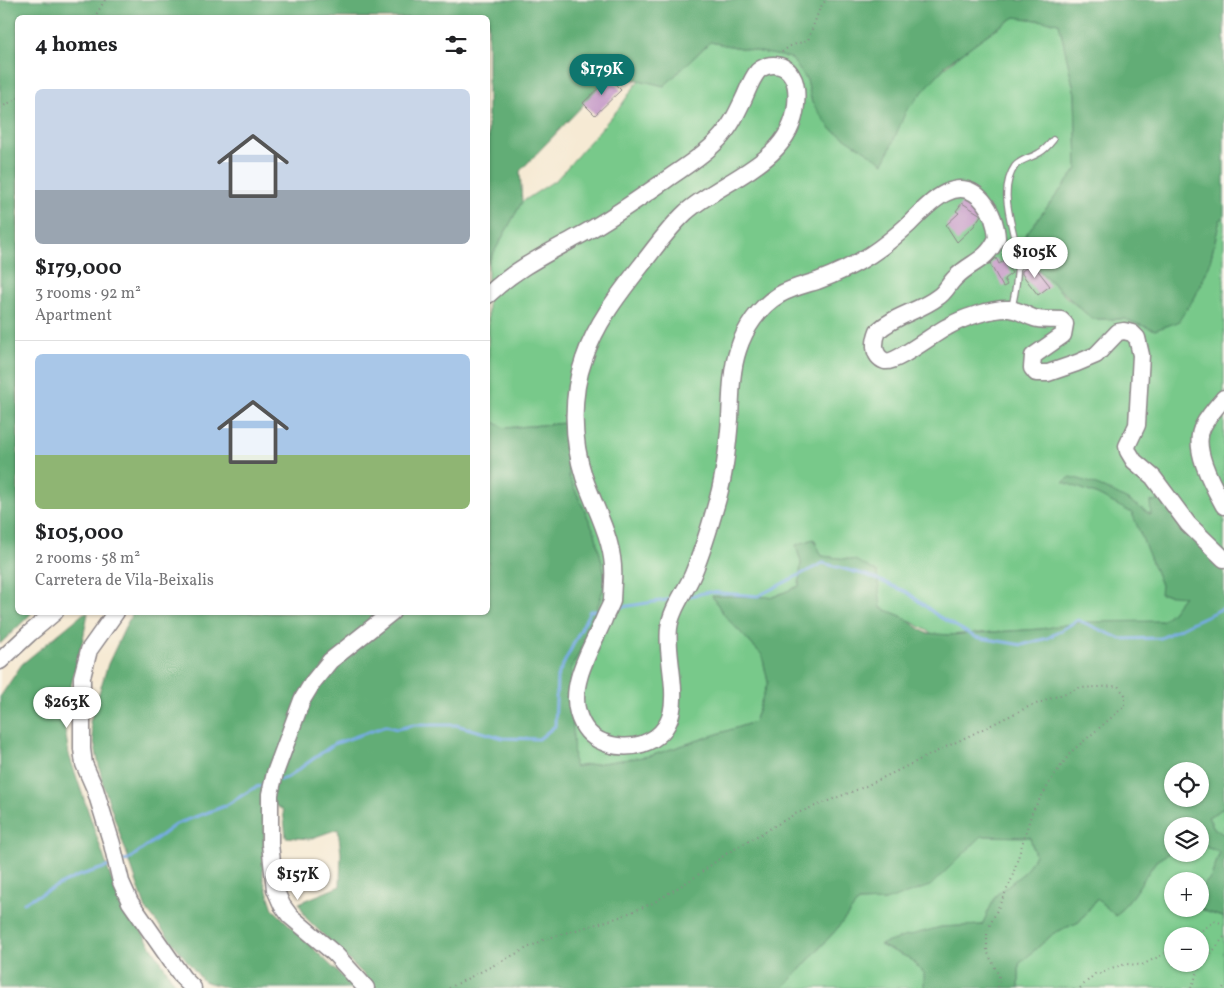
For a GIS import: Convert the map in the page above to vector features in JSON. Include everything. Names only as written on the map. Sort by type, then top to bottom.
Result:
[{"type":"main road","points":[[490,294],[511,274],[532,260],[617,215],[706,151],[725,133],[734,119],[753,78],[760,70],[773,65],[787,68],[796,86],[796,112],[788,132],[779,145],[755,167],[688,210],[671,227],[610,307],[595,332],[584,358],[576,396],[576,438],[579,462],[611,547],[614,566],[608,609],[575,690],[577,708],[584,728],[597,740],[614,746],[636,745],[656,738],[666,727],[670,719],[673,685],[669,627],[693,575],[719,495],[728,439],[736,354],[750,323],[763,308],[778,296],[851,267],[891,240],[936,198],[944,193],[966,190],[977,195],[987,205],[993,216],[997,238],[994,245],[982,258],[957,275],[938,297],[878,331],[875,339],[878,356],[892,361],[950,325],[980,314],[1002,309],[1017,310],[1034,318],[1061,320],[1065,324],[1066,329],[1063,335],[1033,356],[1032,368],[1036,373],[1048,373],[1096,355],[1118,332],[1132,333],[1137,338],[1141,355],[1137,425],[1127,446],[1128,451],[1134,461],[1153,477],[1188,524],[1224,559]]},
{"type":"main road","points":[[1224,398],[1202,426],[1199,441],[1203,460],[1224,506]]},
{"type":"main road","points":[[0,660],[52,615]]},
{"type":"main road","points":[[114,615],[93,644],[82,677],[82,749],[84,764],[95,789],[130,902],[182,978],[193,988]]},
{"type":"main road","points":[[366,988],[335,954],[290,916],[282,906],[275,889],[270,844],[273,782],[302,700],[321,670],[388,615]]},
{"type":"lane","points":[[1012,309],[1017,286],[1018,261],[1006,198],[1007,187],[1014,167],[1019,162],[1039,153],[1053,140]]},
{"type":"path","points":[[96,15],[105,0]]},
{"type":"path","points":[[773,65],[779,54],[790,46],[808,40],[820,8],[826,0]]},
{"type":"path","points":[[0,108],[15,100]]},
{"type":"path","points":[[449,988],[545,939],[617,918],[654,903],[726,854],[795,814],[864,787],[1028,707],[1079,688],[1118,686],[1125,695],[1125,706],[1071,752],[1032,812],[1011,881],[987,931],[987,951],[999,976],[998,988]]},
{"type":"path","points":[[1207,927],[1215,921],[1224,924]]},
{"type":"path","points":[[1191,988],[1199,969],[1224,937]]},
{"type":"path","points":[[1080,988],[1095,974],[1101,974],[1111,968],[1126,964],[1142,965],[1164,954]]},
{"type":"green space","points":[[0,0],[1224,0],[1224,217],[1220,220],[1209,266],[1195,297],[1178,322],[1155,330],[1124,319],[1092,319],[1035,267],[1023,238],[1077,169],[1075,94],[1059,23],[1015,17],[948,63],[906,111],[884,163],[831,129],[812,103],[807,80],[791,58],[710,42],[664,86],[639,80],[609,78],[520,171],[522,202],[490,259],[490,15],[15,15],[15,615],[30,615],[0,644]]},
{"type":"green space","points":[[1015,17],[1059,23],[1075,94],[1077,169],[1023,238],[1032,263],[1066,297],[1093,319],[1124,319],[1155,330],[1195,297],[1209,266],[1220,220],[1224,217],[1224,567],[1217,565],[1152,515],[1126,499],[1064,482],[1096,494],[1132,512],[1161,585],[1184,596],[1172,612],[1162,621],[949,635],[933,634],[901,616],[881,608],[879,594],[855,560],[822,556],[814,539],[796,546],[801,562],[799,586],[773,597],[712,596],[725,616],[762,655],[768,682],[754,722],[650,756],[573,767],[571,669],[590,631],[606,580],[595,533],[569,477],[566,423],[504,428],[490,420],[490,259],[522,202],[557,179],[620,107],[639,80],[664,86],[710,42],[791,58],[807,80],[812,103],[884,162],[904,114],[918,95],[943,69],[985,36]]},
{"type":"green space","points":[[490,420],[505,428],[566,423],[569,477],[595,533],[606,580],[590,631],[571,669],[574,767],[650,756],[754,722],[768,682],[762,655],[725,616],[712,596],[773,597],[799,586],[801,562],[796,545],[814,539],[822,556],[855,560],[877,572],[881,608],[901,616],[926,633],[949,635],[1040,629],[1082,622],[1162,621],[1172,612],[1184,596],[1160,594],[1161,585],[1132,513],[1096,494],[1063,482],[1071,477],[1093,483],[1123,497],[1151,515],[1150,502],[1160,500],[1217,565],[1224,567],[1224,808],[1208,817],[1164,817],[1164,856],[1156,861],[1116,916],[1097,899],[1079,922],[1054,933],[1019,964],[1019,988],[924,988],[924,973],[909,958],[880,945],[941,927],[982,925],[996,895],[1025,872],[1035,855],[1030,837],[982,836],[930,886],[885,901],[858,902],[836,930],[783,988],[373,988],[364,975],[306,918],[299,903],[340,886],[341,853],[338,829],[309,839],[286,837],[283,810],[265,799],[263,878],[273,909],[354,988],[227,988],[203,981],[146,909],[103,785],[90,722],[108,664],[131,615],[490,615]]},
{"type":"green space","points":[[82,615],[88,615],[63,717],[69,755],[115,890],[178,988],[0,988],[0,697],[22,664]]},
{"type":"green space","points":[[1224,808],[1224,835],[1214,828],[1208,817]]},
{"type":"green space","points":[[1209,819],[1214,828],[1224,835],[1224,920],[1223,917],[1209,913],[1209,879],[1220,852],[1209,848]]},
{"type":"green space","points":[[982,836],[1030,837],[1035,855],[1025,872],[996,895],[982,925],[941,927],[880,945],[909,958],[925,973],[924,988],[783,988],[836,930],[858,902],[885,901],[961,855]]},
{"type":"green space","points":[[1209,848],[1220,852],[1209,879],[1209,872],[1164,872],[1164,917],[1209,917],[1209,913],[1223,917],[1224,988],[1019,988],[1019,964],[1054,933],[1079,922],[1097,899],[1116,916],[1156,861],[1164,856],[1164,862],[1209,862]]},
{"type":"building","points":[[609,78],[621,90],[595,115],[583,103]]},
{"type":"building","points":[[962,203],[981,215],[974,226],[957,242],[946,225],[959,213],[956,211]]},
{"type":"building","points":[[996,258],[999,264],[1004,261],[1012,273],[1004,279],[1007,285],[1003,287],[990,264]]},
{"type":"building","points":[[1032,263],[1050,286],[1038,295],[1022,274],[1022,271]]},
{"type":"waterway","points":[[689,596],[709,592],[758,596],[823,563],[869,576],[907,592],[938,616],[975,637],[1022,645],[1048,638],[1078,620],[1121,639],[1161,638],[1224,608]]},
{"type":"waterway","points":[[615,608],[673,599]]},
{"type":"waterway","points":[[279,780],[288,777],[334,744],[386,726],[397,729],[414,725],[456,725],[503,738],[539,739],[555,726],[557,677],[590,611],[601,610]]},
{"type":"waterway","points":[[121,862],[128,860],[176,824],[225,806],[254,788],[266,784]]},
{"type":"waterway","points":[[24,902],[78,876],[113,865]]}]
